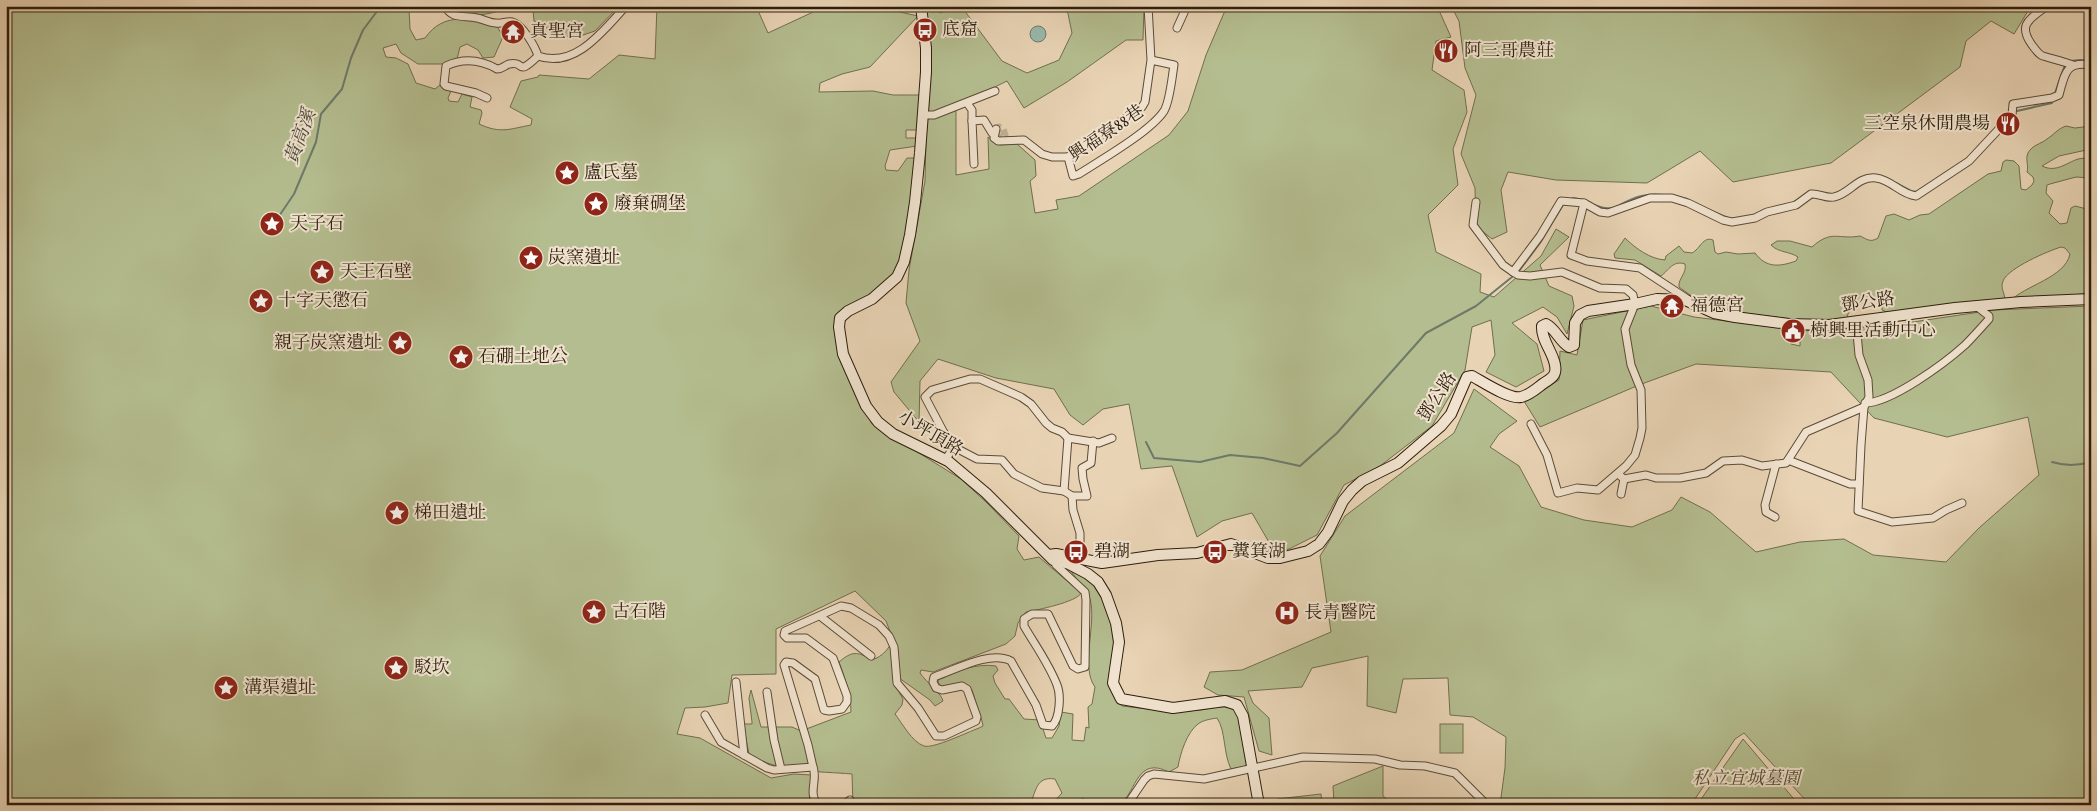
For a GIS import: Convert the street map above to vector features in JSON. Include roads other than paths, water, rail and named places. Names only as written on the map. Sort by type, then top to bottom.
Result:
[{"type":"street","points":[[445,6],[448,12],[457,17],[471,17],[496,23],[510,22],[518,25],[535,46],[538,56]]},
{"type":"street","points":[[538,56],[546,59],[570,57],[603,31],[626,6]]},
{"type":"street","name":"小坪頂路","points":[[921,6],[926,48],[923,115],[915,202],[904,262],[897,277],[872,299],[848,311],[840,318],[839,327],[843,354],[866,406],[878,422],[893,434],[945,460],[986,493],[1051,557],[1088,574],[1098,582],[1106,595],[1116,623],[1119,642],[1113,683],[1121,699],[1173,708],[1224,701],[1236,705],[1243,716],[1259,805]]},
{"type":"street","name":"興福寮88巷","points":[[972,121],[984,120],[994,131],[994,138],[998,141],[1024,140],[1042,154],[1052,157],[1068,157],[1142,107],[1145,102],[1150,60],[1148,6]]},
{"type":"street","points":[[1177,28],[1187,6]]},
{"type":"street","points":[[2047,6],[2027,22],[2025,35],[2037,52],[2043,56],[2073,65],[2091,66]]},
{"type":"street","points":[[487,98],[476,93],[449,88],[444,84],[446,66],[461,61],[480,61],[497,69],[510,64],[524,68],[538,56]]},
{"type":"street","name":"興福寮88巷","points":[[1068,157],[1073,176],[1079,174],[1156,120],[1165,109],[1174,65],[1150,60]]},
{"type":"street","points":[[1513,272],[1540,236],[1561,200],[1584,204],[1600,212],[1608,213],[1650,198],[1672,198],[1732,222],[1755,218],[1767,212],[1796,205],[1811,194],[1835,197],[1849,187],[1868,178],[1884,180],[1903,192],[1916,196],[1969,161],[2012,115],[2014,104],[2052,98],[2059,95],[2067,69],[2073,65]]},
{"type":"street","points":[[923,115],[934,115],[995,91]]},
{"type":"street","points":[[967,103],[972,110],[974,164]]},
{"type":"street","points":[[1476,202],[1473,225],[1503,265],[1518,275],[1530,276],[1562,272],[1600,288],[1626,289],[1633,295],[1635,304],[1625,329],[1631,365],[1641,390],[1642,428],[1635,454],[1621,476],[1621,494]]},
{"type":"street","points":[[1584,204],[1571,255],[1587,261],[1640,268],[1695,304]]},
{"type":"street","name":"鄧公路","points":[[1051,557],[1102,563],[1158,555],[1197,553],[1231,544],[1268,558],[1280,558],[1308,551],[1319,544],[1328,532],[1343,501],[1352,490],[1362,481],[1398,463],[1441,426],[1451,414],[1467,377],[1472,376],[1512,396],[1519,398],[1526,396],[1553,378],[1556,372],[1555,364],[1541,332],[1542,326],[1546,324],[1550,326],[1563,343],[1569,346],[1574,345],[1576,323],[1580,315],[1588,311],[1635,304],[1656,298],[1685,300],[1714,313],[1789,324],[1830,325],[1976,306],[2091,299]]},
{"type":"street","points":[[1531,424],[1547,455],[1558,492],[1577,488],[1598,490],[1621,476],[1633,478],[1646,475],[1656,478],[1680,478],[1706,472],[1722,461],[1742,460],[1762,466],[1786,463],[1806,432],[1865,405],[1879,402],[1916,381],[1965,345],[1989,319],[1989,316],[1976,306]]},
{"type":"street","points":[[1856,322],[1859,355],[1868,380],[1869,397],[1865,405],[1858,511],[1892,522],[1933,518],[1962,503]]},
{"type":"street","points":[[1093,441],[1091,463],[1082,468],[1087,496],[1072,496],[1064,491],[1042,488],[1014,474],[1002,460],[977,459],[954,447],[925,397],[932,390],[980,378],[1021,396],[1031,404],[1046,423],[1062,432],[1068,438],[1093,441],[1099,442],[1112,438]]},
{"type":"street","points":[[1064,491],[1068,438]]},
{"type":"street","points":[[945,460],[954,447]]},
{"type":"street","points":[[1788,460],[1850,484],[1860,484]]},
{"type":"street","points":[[1775,517],[1766,512],[1764,505],[1776,464]]},
{"type":"street","points":[[1626,466],[1633,478]]},
{"type":"street","points":[[1072,496],[1073,510],[1080,533],[1080,559]]},
{"type":"street","points":[[817,805],[812,790],[814,774],[808,744],[784,665],[786,662],[793,663],[815,679],[824,710],[842,709],[847,702],[847,696],[833,658],[806,638],[787,638],[784,635],[786,631],[841,606],[851,608],[879,625],[890,636],[894,646],[897,683],[918,708],[936,736],[944,736],[976,721],[977,717],[967,689],[962,686],[942,690],[936,688],[933,682],[934,677],[989,657],[1011,661],[1036,705],[1043,725],[1048,727],[1055,722],[1058,702],[1057,685],[1024,626],[1024,619],[1032,614],[1048,614],[1073,666],[1078,669],[1085,667],[1086,600],[1084,592],[1056,565],[1051,557]]},
{"type":"street","points":[[820,616],[871,656]]},
{"type":"street","points":[[736,682],[744,755]]},
{"type":"street","points":[[767,692],[774,740],[781,769]]},
{"type":"street","points":[[705,715],[721,742],[767,768],[812,767]]},
{"type":"street","points":[[1127,805],[1148,776],[1154,774],[1204,780],[1303,756],[1375,759],[1400,766],[1424,766],[1455,773],[1487,805]]},
{"type":"street","points":[[843,805],[850,800]]},
{"type":"waterway","name":"黃高溪","points":[[273,225],[294,194],[316,142],[321,114],[342,89],[351,58],[363,30],[381,6]]},
{"type":"waterway","points":[[2071,61],[2089,61]]},
{"type":"waterway","points":[[2055,93],[2065,65]]},
{"type":"waterway","points":[[2017,111],[2052,103]]},
{"type":"waterway","points":[[1844,189],[1859,179]]},
{"type":"waterway","points":[[1896,183],[1917,192]]},
{"type":"waterway","points":[[1620,205],[1640,196],[1663,195]]},
{"type":"waterway","points":[[1675,196],[1687,199]]},
{"type":"waterway","points":[[1573,198],[1601,207],[1611,208]]},
{"type":"waterway","points":[[1792,203],[1801,198]]},
{"type":"waterway","points":[[1519,271],[1540,243],[1563,205]]},
{"type":"waterway","points":[[1707,209],[1728,218]]},
{"type":"waterway","points":[[1752,216],[1766,209]]},
{"type":"waterway","points":[[1146,442],[1154,458],[1200,462],[1230,455],[1263,458],[1300,466],[1337,433],[1426,333],[1476,306],[1512,277]]},
{"type":"waterway","points":[[2052,462],[2071,465],[2091,462]]},
{"type":"tunnel","points":[[995,135],[1001,138],[1005,135],[1003,129],[999,127],[996,129]]},
{"type":"place","name":"底窟","points":[[925,30]]},
{"type":"place","name":"真聖宮","points":[[513,32]]},
{"type":"place","name":"阿三哥農莊","points":[[1446,51]]},
{"type":"place","name":"三空泉休閒農場","points":[[2008,124]]},
{"type":"place","name":"盧氏墓","points":[[567,173]]},
{"type":"place","name":"廢棄碉堡","points":[[596,204]]},
{"type":"place","name":"天子石","points":[[272,224]]},
{"type":"place","name":"炭窯遺址","points":[[531,258]]},
{"type":"place","name":"天王石壁","points":[[322,272]]},
{"type":"place","name":"十字天懲石","points":[[261,301]]},
{"type":"place","name":"福德宮","points":[[1672,306]]},
{"type":"place","name":"樹興里活動中心","points":[[1793,331]]},
{"type":"place","name":"親子炭窯遺址","points":[[400,343]]},
{"type":"place","name":"石硼土地公","points":[[461,357]]},
{"type":"place","name":"梯田遺址","points":[[397,513]]},
{"type":"place","name":"碧湖","points":[[1076,552]]},
{"type":"place","name":"糞箕湖","points":[[1215,552]]},
{"type":"place","name":"古石階","points":[[594,612]]},
{"type":"place","name":"長青醫院","points":[[1287,613]]},
{"type":"place","name":"駁坎","points":[[396,668]]},
{"type":"place","name":"溝渠遺址","points":[[226,688]]},
{"type":"park label","name":"私立宜城墓園","points":[[1746,779]]}]
